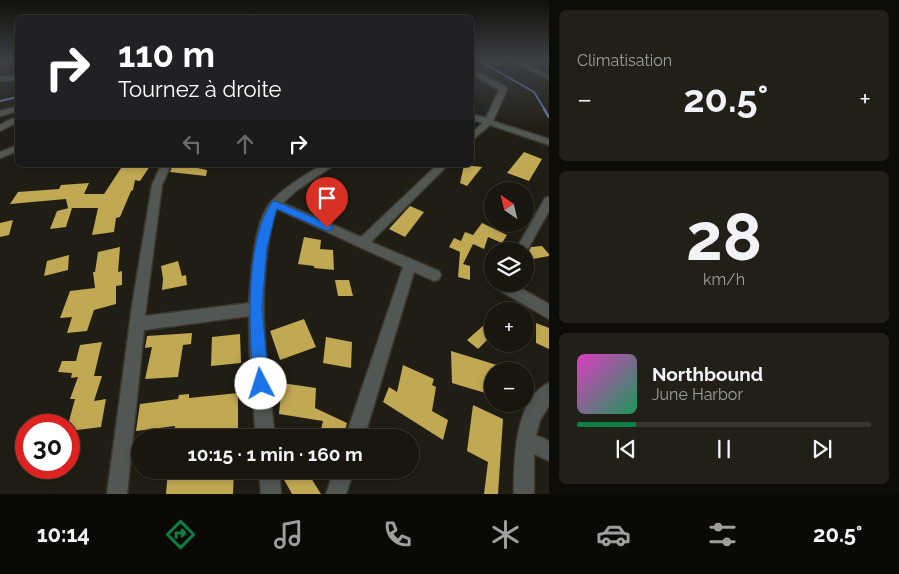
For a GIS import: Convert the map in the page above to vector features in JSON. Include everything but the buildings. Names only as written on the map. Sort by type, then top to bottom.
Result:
[{"type":"street","points":[[474,135],[488,122],[503,88],[494,83]]},
{"type":"street","points":[[0,114],[15,109]]},
{"type":"street","points":[[474,117],[549,142]]},
{"type":"street","points":[[0,128],[14,121]]},
{"type":"street","points":[[0,155],[15,149]]},
{"type":"street","points":[[117,494],[136,324],[157,185],[165,167]]},
{"type":"street","points":[[265,429],[256,331],[261,248],[268,218],[275,204],[326,167]]},
{"type":"street","points":[[362,243],[441,167]]},
{"type":"street","points":[[526,242],[549,201]]},
{"type":"street","points":[[275,204],[434,275]]},
{"type":"street","points":[[357,429],[410,264]]},
{"type":"street","points":[[513,292],[549,312]]},
{"type":"street","points":[[136,324],[256,308]]},
{"type":"street","points":[[524,494],[525,440],[532,412],[549,392]]},
{"type":"street","points":[[525,440],[549,451]]},
{"type":"street","points":[[270,479],[271,494]]},
{"type":"street","points":[[336,494],[341,479]]},
{"type":"waterway","points":[[518,83],[534,92],[545,110]]},
{"type":"waterway","points":[[0,101],[15,98]]},
{"type":"waterway","points":[[544,109],[549,117]]},
{"type":"route","points":[[261,384],[256,331],[257,285],[261,248],[270,211],[275,204],[327,228]]}]
